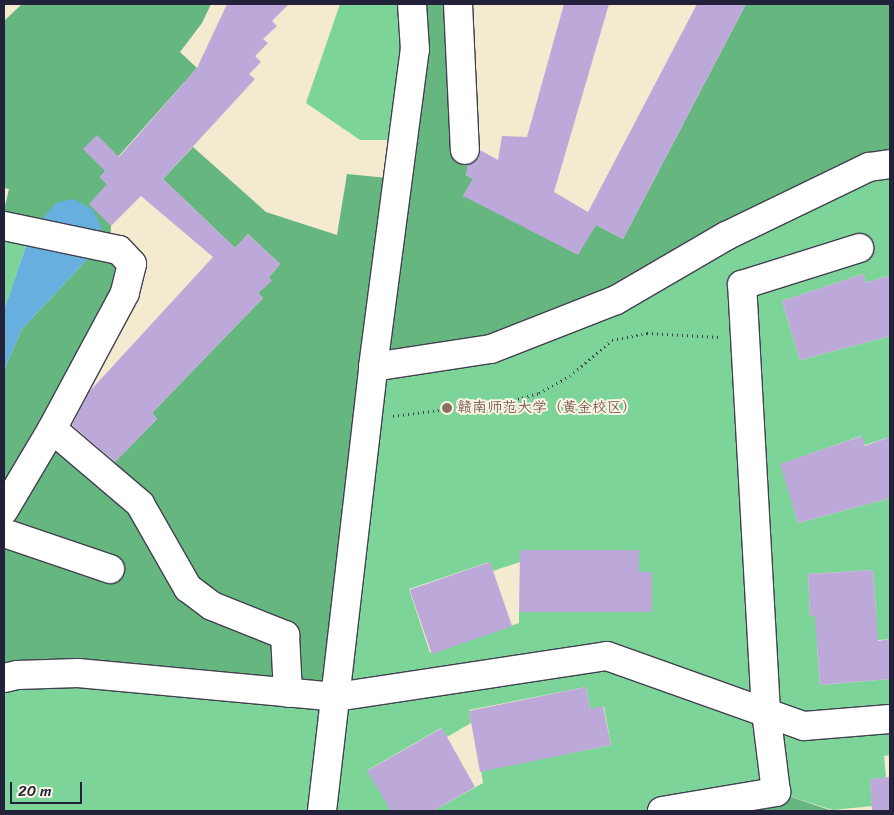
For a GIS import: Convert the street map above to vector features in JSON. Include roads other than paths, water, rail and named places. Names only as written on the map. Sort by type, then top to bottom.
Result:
[{"type":"street","points":[[322,811],[373,367],[415,50],[412,4]]},
{"type":"street","points":[[458,4],[465,150]]},
{"type":"street","points":[[373,367],[491,350],[616,300],[726,236],[869,167],[890,164]]},
{"type":"street","points":[[4,226],[119,250],[132,264],[125,293],[52,429],[4,510]]},
{"type":"street","points":[[662,811],[776,792],[766,712],[742,285],[859,248]]},
{"type":"street","points":[[52,429],[140,504],[188,588],[212,606],[285,635],[288,693]]},
{"type":"street","points":[[4,533],[110,569]]},
{"type":"street","points":[[4,678],[17,675],[78,674],[336,697],[607,656],[804,726],[890,719]]},
{"type":"water","points":[[73,199],[92,209],[101,226],[97,245],[93,253],[22,329],[4,370],[4,310],[31,232],[56,203]]},
{"type":"place","name":"赣南师范大学（黄金校区）","points":[[447,408]]}]
